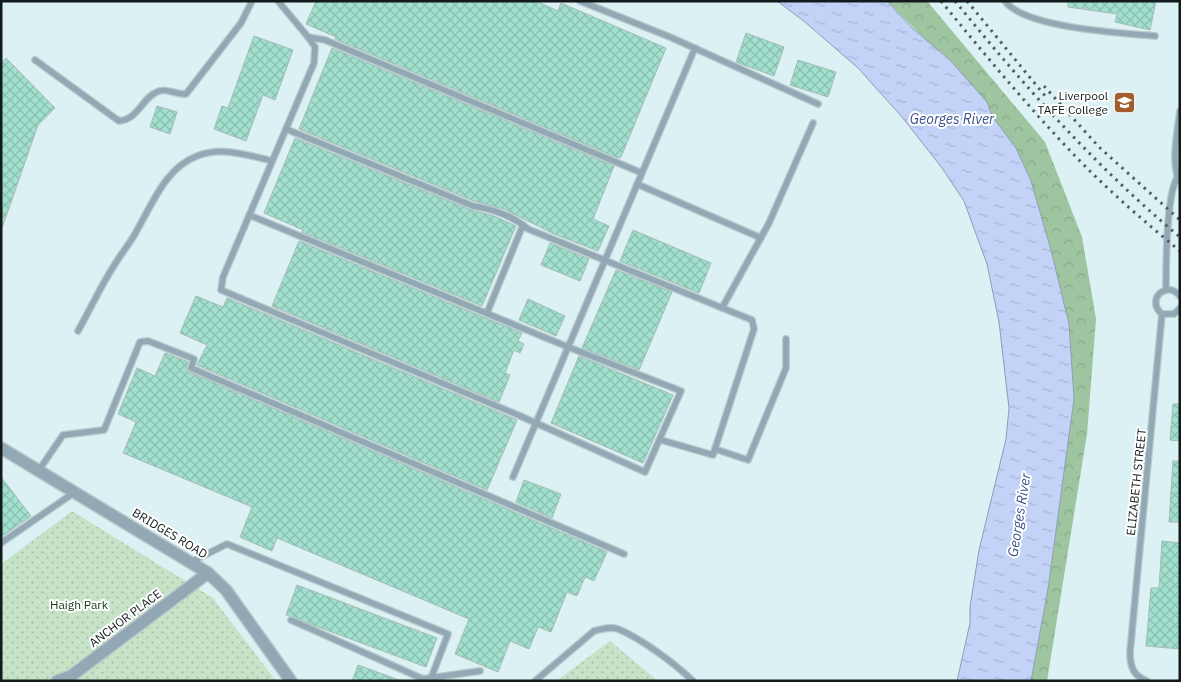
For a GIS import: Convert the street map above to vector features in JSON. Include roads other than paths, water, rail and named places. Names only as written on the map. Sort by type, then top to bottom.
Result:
[{"type":"street","name":"BRIDGES ROAD","points":[[1,448],[208,572],[226,590],[291,681]]},
{"type":"street","name":"ANCHOR PLACE","points":[[57,681],[72,676],[208,572]]},
{"type":"lane","points":[[35,60],[119,122],[127,120],[158,91],[167,90],[178,95],[186,94],[241,24],[252,1]]},
{"type":"lane","points":[[249,215],[568,347],[681,391],[661,440],[645,472],[536,425],[518,415],[221,290],[222,277],[314,63],[314,47],[308,36],[278,1]]},
{"type":"lane","points":[[580,1],[695,48],[818,104]]},
{"type":"lane","points":[[1005,1],[1016,12],[1052,23],[1155,36]]},
{"type":"lane","points":[[308,36],[325,40],[642,172]]},
{"type":"lane","points":[[513,477],[695,48]]},
{"type":"lane","points":[[1180,111],[1176,160],[1178,180],[1173,189],[1166,289],[1174,291],[1180,296]]},
{"type":"lane","points":[[722,308],[761,238],[813,123]]},
{"type":"lane","points":[[286,129],[473,206],[486,208],[518,221],[528,229],[752,320],[754,329],[714,455],[661,440]]},
{"type":"lane","points":[[78,331],[116,262],[136,233],[158,193],[176,169],[196,156],[218,151],[237,152],[272,161]]},
{"type":"lane","points":[[638,184],[761,238]]},
{"type":"lane","points":[[487,313],[523,225]]},
{"type":"lane","name":"ELIZABETH STREET","points":[[1147,681],[1136,676],[1132,668],[1130,652],[1162,314],[1157,308],[1155,300],[1159,293],[1166,289]]},
{"type":"lane","points":[[1162,314],[1174,314],[1180,308]]},
{"type":"lane","points":[[716,450],[748,460],[786,368],[786,339]]},
{"type":"lane","points":[[39,470],[64,435],[104,430],[140,342],[148,341],[194,359],[191,368],[624,554]]},
{"type":"lane","points":[[1,543],[75,492]]},
{"type":"lane","points":[[191,562],[227,544],[448,634],[431,679]]},
{"type":"lane","points":[[290,620],[423,679],[480,671]]},
{"type":"lane","points":[[535,681],[594,631],[605,628],[616,629],[671,661],[693,681]]},
{"type":"water","name":"Georges River","points":[[777,1],[887,1],[912,28],[950,60],[987,102],[992,116],[1016,148],[1031,181],[1051,250],[1069,324],[1074,399],[1048,589],[1031,681],[957,681],[970,623],[970,607],[979,550],[1006,439],[1009,408],[999,322],[987,264],[964,201],[942,168],[902,117],[858,68],[805,22]]},
{"type":"railway","points":[[941,1],[1008,82],[1078,159],[1180,251]]},
{"type":"railway","points":[[955,1],[1007,64],[1062,125],[1119,183],[1180,237]]},
{"type":"railway","points":[[967,1],[1046,97]]},
{"type":"railway","points":[[1044,86],[1099,147],[1180,220]]},
{"type":"place","name":"Liverpool TAFE College","points":[[1124,102]]},
{"type":"park label","name":"Haigh Park","points":[[79,604]]}]
